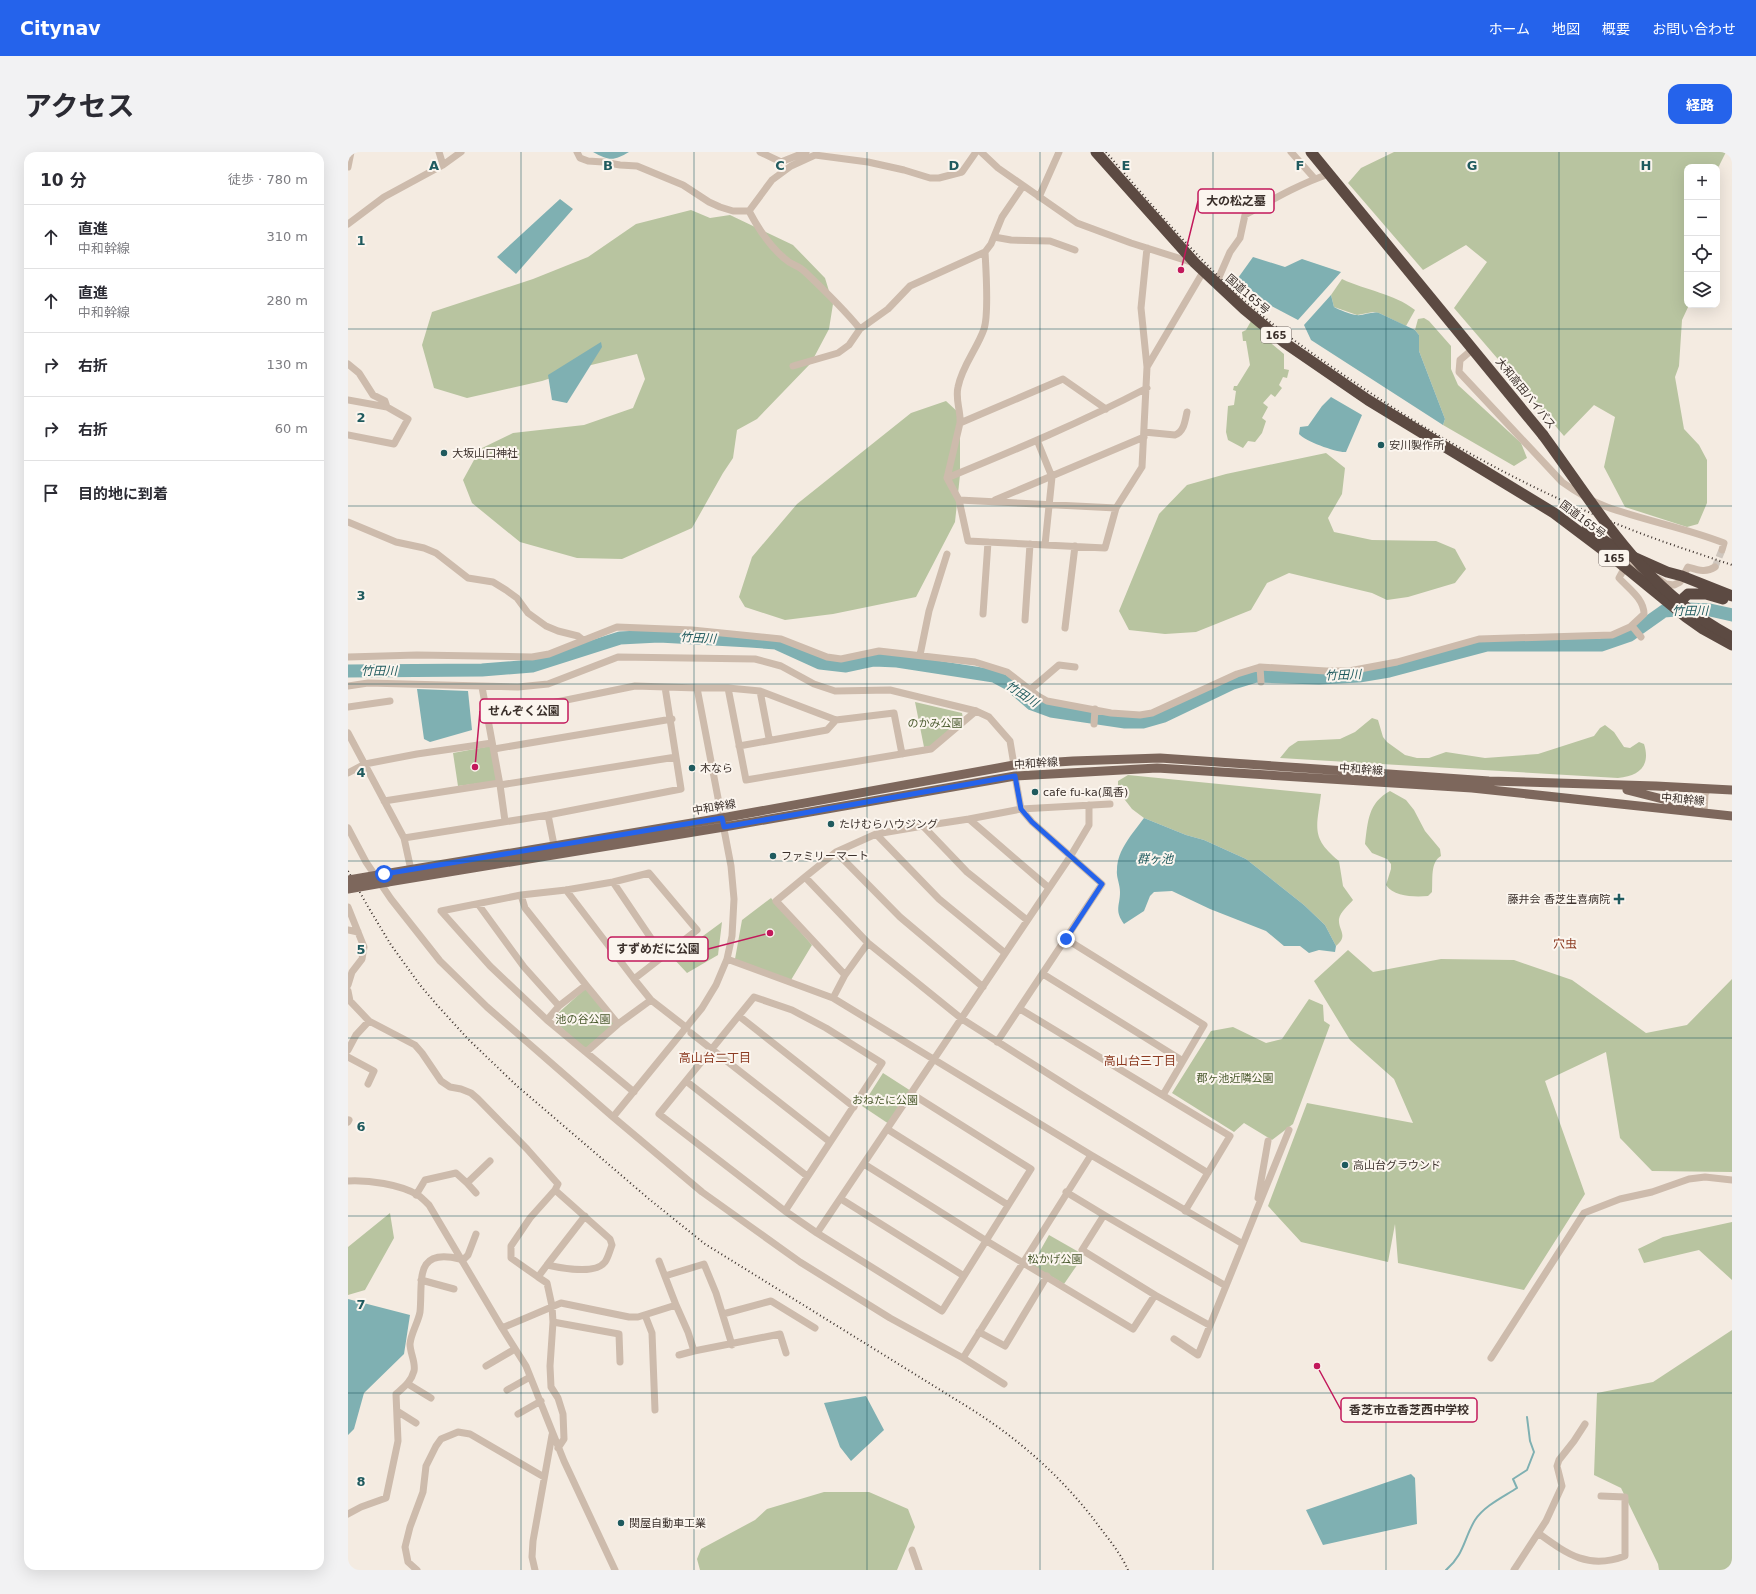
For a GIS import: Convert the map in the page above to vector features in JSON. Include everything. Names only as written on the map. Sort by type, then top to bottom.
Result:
[{"type":"highway","name":"国道165号","points":[[1096,152],[1203,272],[1301,355],[1368,400],[1554,513],[1625,567],[1686,617],[1703,629],[1732,645]]},
{"type":"highway","name":"大和高田バイパス","points":[[1310,152],[1543,435],[1605,523],[1642,568],[1659,585],[1698,616],[1732,637]]},
{"type":"highway","name":"国道165号","points":[[1492,475],[1560,511],[1620,551],[1667,572],[1682,576],[1732,596]]},
{"type":"highway","points":[[1686,617],[1680,607],[1680,602],[1688,594],[1706,594],[1732,602]]},
{"type":"main road","name":"中和幹線","points":[[348,889],[411,870],[722,818],[1014,765],[1160,758],[1489,781],[1732,790]]},
{"type":"main road","name":"中和幹線","points":[[348,880],[386,878],[724,827],[1015,776],[1157,768],[1472,788],[1624,806],[1704,812],[1732,816]]},
{"type":"main road","points":[[1610,785],[1619,789],[1637,792],[1673,803],[1699,808],[1704,812]]},
{"type":"street","points":[[348,168],[351,152]]},
{"type":"street","points":[[439,152],[443,165]]},
{"type":"street","points":[[348,224],[384,197],[443,165],[461,152]]},
{"type":"street","points":[[577,152],[580,158],[588,161],[637,166],[683,185],[709,202],[720,207],[733,211],[749,211]]},
{"type":"street","points":[[760,152],[781,162],[806,152]]},
{"type":"street","points":[[749,211],[772,180],[791,166],[814,154],[868,162],[904,170],[930,178],[939,178],[962,172],[976,152]]},
{"type":"street","points":[[981,152],[998,168],[1077,223],[1147,248],[1195,263]]},
{"type":"street","points":[[1039,197],[1059,152]]},
{"type":"street","points":[[1291,152],[1315,179]]},
{"type":"street","points":[[1216,284],[1230,252],[1240,238],[1245,215],[1315,179],[1329,174]]},
{"type":"street","points":[[793,366],[838,353],[849,344],[860,329],[888,309],[910,286],[985,252],[992,244],[1002,217],[1023,186]]},
{"type":"street","points":[[749,211],[764,236],[776,250],[789,262],[802,270],[843,308],[860,329]]},
{"type":"street","points":[[994,237],[1011,240],[1050,241],[1075,250]]},
{"type":"street","points":[[985,252],[985,327],[958,386],[956,400],[961,415],[947,478],[959,500],[968,541],[1105,548],[1116,508],[1142,467],[1147,367],[1141,308],[1147,248]]},
{"type":"street","points":[[1147,367],[1203,272]]},
{"type":"street","points":[[1473,350],[1460,360],[1459,372],[1562,482],[1577,492],[1607,507],[1702,534],[1724,544],[1722,550]]},
{"type":"street","points":[[348,364],[358,373],[373,394],[385,401],[387,407]]},
{"type":"street","points":[[960,423],[1063,379],[1106,409]]},
{"type":"street","points":[[947,478],[1106,409],[1147,388]]},
{"type":"street","points":[[348,400],[387,407],[408,419],[394,444],[348,435]]},
{"type":"street","points":[[995,500],[1052,478],[1144,434],[1175,435],[1180,433],[1183,429],[1187,412]]},
{"type":"street","points":[[1037,440],[1052,478],[1045,545]]},
{"type":"street","points":[[959,500],[995,500],[1116,508]]},
{"type":"street","points":[[348,522],[396,542],[424,548],[436,553],[468,578],[494,582],[517,598],[528,613],[546,626],[578,636],[583,640]]},
{"type":"street","points":[[983,614],[988,542]]},
{"type":"street","points":[[1025,620],[1030,544]]},
{"type":"street","points":[[1065,628],[1075,546]]},
{"type":"street","points":[[920,655],[929,610],[947,554]]},
{"type":"street","points":[[348,657],[416,655],[532,657],[549,654],[617,627],[692,630],[781,639],[827,657],[841,659],[879,651],[976,662],[1007,672],[1031,689],[1038,696],[1047,701],[1126,714],[1152,713],[1237,674],[1260,667],[1326,672],[1349,671],[1377,666],[1480,639],[1603,636],[1620,633],[1632,626],[1644,614],[1644,607],[1641,602],[1618,578],[1625,567],[1631,564],[1636,565],[1666,584],[1674,585],[1680,582],[1688,567],[1703,571],[1710,570],[1715,567]]},
{"type":"street","points":[[1632,626],[1640,637]]},
{"type":"street","points":[[348,686],[368,683],[518,687],[548,684],[618,657],[755,659],[781,666],[814,684],[835,691],[890,690],[976,711],[989,717],[1010,741],[1014,765]]},
{"type":"street","points":[[1031,689],[1059,665],[1075,667]]},
{"type":"street","points":[[1260,667],[1261,682]]},
{"type":"street","points":[[488,716],[635,686],[728,688],[760,691],[836,720],[894,713],[902,754]]},
{"type":"street","points":[[482,687],[500,784],[504,821]]},
{"type":"street","points":[[404,838],[548,815],[681,789],[672,720],[665,687]]},
{"type":"street","points":[[614,1117],[689,1030],[716,986],[727,958],[732,936],[734,899],[724,827],[697,688]]},
{"type":"street","points":[[728,688],[746,780],[931,749],[976,711]]},
{"type":"street","points":[[760,691],[769,738]]},
{"type":"street","points":[[348,707],[390,701]]},
{"type":"street","points":[[1094,724],[1096,709]]},
{"type":"street","points":[[348,773],[365,764],[417,754],[493,746],[672,720]]},
{"type":"street","points":[[739,746],[828,730],[836,720]]},
{"type":"street","points":[[348,733],[404,838],[411,870]]},
{"type":"street","points":[[384,801],[676,757]]},
{"type":"street","points":[[997,1042],[1102,884],[1032,822],[1021,809],[1015,776]]},
{"type":"street","points":[[1704,812],[1705,794],[1708,789]]},
{"type":"street","points":[[845,975],[776,901],[836,852],[876,834],[1021,809],[1110,804]]},
{"type":"street","points":[[817,1233],[912,1094],[934,1058],[962,1019],[1070,857],[1089,825],[1089,805]]},
{"type":"street","points":[[548,815],[554,845]]},
{"type":"street","points":[[969,819],[1049,888]]},
{"type":"street","points":[[923,826],[968,872],[1028,920]]},
{"type":"street","points":[[348,828],[366,862],[391,899],[440,961],[487,1007],[702,1192],[800,1262],[890,1318],[963,1358],[1004,1384]]},
{"type":"street","points":[[876,834],[939,899],[1005,954]]},
{"type":"street","points":[[836,852],[900,917],[983,987]]},
{"type":"street","points":[[634,979],[697,930],[649,873],[613,882],[566,890],[521,895],[441,911],[490,966],[547,1020],[634,1092]]},
{"type":"street","points":[[805,877],[868,943],[962,1019],[1208,1173]]},
{"type":"street","points":[[613,882],[663,956]]},
{"type":"street","points":[[566,890],[651,1000],[830,1142]]},
{"type":"street","points":[[521,895],[525,908],[618,1024]]},
{"type":"street","points":[[478,904],[524,967],[559,1006]]},
{"type":"street","points":[[348,907],[364,947],[362,959],[350,971],[348,985]]},
{"type":"street","points":[[348,930],[358,932]]},
{"type":"street","points":[[1066,939],[1204,1025],[1162,1095]]},
{"type":"street","points":[[833,998],[845,975],[868,943]]},
{"type":"street","points":[[727,958],[833,998],[934,1058],[1091,1155],[1242,1244]]},
{"type":"street","points":[[1043,974],[1183,1060]]},
{"type":"street","points":[[547,1020],[559,1006],[586,985]]},
{"type":"street","points":[[348,991],[350,1001],[369,1021],[415,1045],[441,1080],[450,1086],[471,1093],[478,1099],[558,1184],[555,1190],[530,1218],[511,1246],[511,1258],[547,1283],[552,1306],[553,1322],[550,1366],[551,1387],[558,1398],[563,1414],[564,1439],[558,1448]]},
{"type":"street","points":[[785,1211],[882,1063],[826,1028],[792,1010],[754,997],[659,1114],[785,1211],[817,1233],[942,1311],[985,1240],[1031,1169],[912,1094]]},
{"type":"street","points":[[586,1052],[618,1024],[651,1000]]},
{"type":"street","points":[[1020,1009],[1230,1136],[1185,1211]]},
{"type":"street","points":[[739,1016],[854,1107]]},
{"type":"street","points":[[348,1050],[356,1035],[369,1021]]},
{"type":"street","points":[[348,1057],[374,1071],[368,1084]]},
{"type":"street","points":[[686,1081],[807,1176]]},
{"type":"street","points":[[887,1129],[1008,1205]]},
{"type":"street","points":[[1174,1339],[1198,1355],[1289,1130]]},
{"type":"street","points":[[1255,1213],[1268,1141]]},
{"type":"street","points":[[963,1358],[1024,1262],[1066,1192],[1091,1155]]},
{"type":"street","points":[[467,1183],[490,1161]]},
{"type":"street","points":[[864,1164],[985,1240],[1024,1262],[1133,1329],[1155,1295]]},
{"type":"street","points":[[416,1194],[425,1180],[456,1173],[476,1194]]},
{"type":"street","points":[[1491,1358],[1584,1213],[1620,1199],[1652,1192],[1689,1179],[1705,1177],[1732,1180]]},
{"type":"street","points":[[348,1181],[364,1180],[389,1184],[416,1194],[429,1205],[526,1366],[558,1448],[615,1570]]},
{"type":"street","points":[[547,1265],[581,1270],[596,1269],[604,1263],[612,1245],[610,1239],[555,1190]]},
{"type":"street","points":[[1066,1192],[1226,1286]]},
{"type":"street","points":[[841,1198],[964,1276]]},
{"type":"street","points":[[1104,1215],[1082,1250],[1155,1295],[1209,1325]]},
{"type":"street","points":[[538,1277],[585,1216]]},
{"type":"street","points":[[348,1514],[361,1507],[386,1498],[398,1441],[396,1394],[408,1384],[415,1369],[410,1343],[420,1313],[420,1280],[424,1266],[430,1261],[438,1258],[447,1257],[461,1260],[468,1255],[476,1234]]},
{"type":"street","points":[[659,1261],[688,1332],[694,1351]]},
{"type":"street","points":[[665,1276],[704,1264],[716,1293],[732,1345]]},
{"type":"street","points":[[979,1332],[1006,1346],[1047,1276]]},
{"type":"street","points":[[420,1280],[454,1289]]},
{"type":"street","points":[[723,1314],[771,1301],[815,1328]]},
{"type":"street","points":[[502,1328],[561,1303],[629,1317],[645,1315],[676,1305]]},
{"type":"street","points":[[645,1315],[652,1333],[655,1410]]},
{"type":"street","points":[[553,1322],[619,1334],[620,1362]]},
{"type":"street","points":[[679,1355],[780,1334],[786,1353]]},
{"type":"street","points":[[486,1366],[515,1349]]},
{"type":"street","points":[[507,1390],[530,1377]]},
{"type":"street","points":[[408,1384],[431,1398]]},
{"type":"street","points":[[518,1414],[540,1402]]},
{"type":"street","points":[[397,1411],[416,1423]]},
{"type":"street","points":[[1514,1570],[1546,1522],[1562,1486],[1557,1466],[1559,1460],[1585,1424]]},
{"type":"street","points":[[417,1570],[408,1562],[405,1547],[410,1527],[423,1492],[426,1466],[441,1439],[458,1432],[470,1434],[544,1477]]},
{"type":"street","points":[[535,1570],[532,1557],[533,1541],[553,1433]]},
{"type":"street","points":[[1538,1533],[1577,1559],[1589,1564],[1598,1565],[1607,1563],[1624,1556],[1625,1497],[1601,1496]]},
{"type":"street","points":[[912,1550],[919,1570]]},
{"type":"green space","points":[[1394,152],[1726,152],[1720,164],[1684,164],[1684,308],[1688,308],[1682,320],[1679,366],[1675,377],[1684,429],[1699,445],[1707,460],[1707,503],[1698,524],[1687,527],[1625,507],[1604,467],[1615,417],[1594,405],[1564,436],[1454,308],[1487,262],[1466,245],[1423,270],[1348,183],[1361,168]]},
{"type":"green space","points":[[691,210],[710,218],[730,215],[793,245],[825,278],[833,304],[829,329],[811,363],[757,419],[737,430],[733,458],[692,528],[622,559],[577,558],[520,542],[472,503],[463,480],[480,449],[513,433],[584,425],[633,408],[645,379],[637,354],[587,366],[542,381],[467,398],[434,388],[422,345],[432,312],[533,279],[588,257],[636,224]]},
{"type":"green space","points":[[1342,279],[1407,304],[1415,310],[1406,326],[1379,313],[1373,312],[1357,315],[1334,307],[1331,295]]},
{"type":"green space","points":[[1424,318],[1429,321],[1451,346],[1451,369],[1458,385],[1521,443],[1527,458],[1514,466],[1443,425],[1445,419],[1419,351],[1419,335],[1415,330],[1418,319]]},
{"type":"green space","points":[[1251,321],[1266,334],[1272,344],[1284,354],[1284,369],[1289,370],[1287,378],[1283,377],[1279,385],[1282,388],[1275,397],[1271,394],[1263,403],[1268,407],[1262,418],[1266,421],[1262,433],[1255,442],[1248,441],[1243,448],[1228,440],[1226,432],[1228,406],[1234,405],[1236,391],[1233,390],[1234,386],[1237,386],[1250,365],[1246,341],[1243,341],[1242,332],[1246,330]]},
{"type":"green space","points":[[946,401],[960,414],[960,475],[955,522],[916,597],[833,614],[785,620],[745,607],[739,597],[752,557],[797,504],[911,413]]},
{"type":"green space","points":[[1326,453],[1345,468],[1342,494],[1328,518],[1334,532],[1372,540],[1436,541],[1455,549],[1466,569],[1455,583],[1408,597],[1387,600],[1372,593],[1289,573],[1267,583],[1251,610],[1196,632],[1165,634],[1129,630],[1119,611],[1159,514],[1187,485],[1226,474]]},
{"type":"green space","name":"のかみ公園","points":[[915,702],[962,713],[963,719],[931,746],[924,747]]},
{"type":"green space","points":[[1372,718],[1378,720],[1383,737],[1387,742],[1405,755],[1417,758],[1429,758],[1446,752],[1485,758],[1538,754],[1594,736],[1600,728],[1605,725],[1614,732],[1624,747],[1630,748],[1639,742],[1644,744],[1646,758],[1642,768],[1637,772],[1632,775],[1618,778],[1280,758],[1289,747],[1298,741],[1340,739],[1355,732]]},
{"type":"green space","points":[[491,746],[497,781],[458,786],[453,753]]},
{"type":"green space","points":[[1128,775],[1321,794],[1317,824],[1320,838],[1323,845],[1339,861],[1343,886],[1353,900],[1343,911],[1339,919],[1342,933],[1342,939],[1340,942],[1336,946],[1325,925],[1304,905],[1246,859],[1204,840],[1186,835],[1144,818],[1132,809],[1118,791],[1118,781]]},
{"type":"green space","points":[[1390,791],[1406,800],[1414,810],[1425,831],[1440,849],[1441,856],[1435,862],[1432,877],[1432,892],[1428,896],[1399,894],[1390,889],[1386,885],[1391,864],[1387,859],[1372,853],[1365,844],[1370,813],[1377,801]]},
{"type":"green space","points":[[771,898],[812,945],[791,980],[735,959],[742,920]]},
{"type":"green space","points":[[722,922],[718,955],[687,973],[673,958]]},
{"type":"green space","points":[[1348,950],[1373,972],[1441,959],[1514,960],[1572,980],[1646,1033],[1687,1025],[1732,979],[1732,1172],[1652,1171],[1620,1138],[1606,1052],[1545,1081],[1585,1194],[1524,1290],[1398,1263],[1395,1224],[1388,1262],[1301,1242],[1268,1206],[1307,1103],[1413,1123],[1394,1079],[1350,1040],[1314,981]]},
{"type":"green space","name":"池の谷公園","points":[[586,988],[615,1024],[586,1050],[555,1022],[555,1016]]},
{"type":"green space","name":"郡ヶ池近隣公園","points":[[1309,999],[1323,1005],[1324,1021],[1330,1025],[1293,1124],[1272,1140],[1244,1123],[1234,1132],[1172,1093],[1211,1031],[1233,1027],[1266,1043],[1282,1039]]},
{"type":"green space","name":"おねたに公園","points":[[883,1073],[911,1091],[889,1124],[862,1106]]},
{"type":"green space","points":[[390,1213],[394,1238],[365,1290],[348,1295],[348,1247]]},
{"type":"green space","points":[[1732,1222],[1732,1280],[1699,1250],[1644,1263],[1638,1249],[1663,1237]]},
{"type":"green space","name":"松かげ公園","points":[[1049,1235],[1084,1255],[1064,1284],[1032,1265]]},
{"type":"green space","points":[[1732,1330],[1732,1570],[1659,1570],[1658,1564],[1621,1488],[1594,1475],[1597,1393],[1653,1382]]},
{"type":"green space","points":[[824,1492],[869,1492],[908,1509],[915,1527],[897,1570],[700,1570],[697,1559],[701,1549],[755,1520],[767,1509]]},
{"type":"water","points":[[593,152],[629,152],[611,159]]},
{"type":"water","points":[[560,199],[573,209],[516,274],[497,257]]},
{"type":"water","points":[[1253,257],[1285,267],[1302,259],[1341,272],[1298,320],[1266,303],[1238,278]]},
{"type":"water","points":[[1331,295],[1334,307],[1342,311],[1356,315],[1379,313],[1415,330],[1419,335],[1419,351],[1445,419],[1443,425],[1311,340],[1304,325]]},
{"type":"water","points":[[601,342],[602,347],[567,403],[552,400],[548,375]]},
{"type":"water","points":[[1331,397],[1362,415],[1346,452],[1336,451],[1321,446],[1299,434],[1300,427],[1308,426],[1322,406]]},
{"type":"water","points":[[417,689],[468,691],[472,730],[430,742],[424,739]]},
{"type":"water","name":"群ヶ池","points":[[1144,818],[1186,835],[1204,840],[1246,859],[1304,905],[1325,925],[1336,946],[1335,952],[1319,950],[1309,953],[1300,946],[1284,946],[1266,931],[1210,909],[1172,891],[1154,892],[1150,896],[1144,911],[1124,924],[1118,911],[1120,892],[1117,875],[1118,863],[1126,842]]},
{"type":"water","points":[[348,1299],[410,1315],[404,1354],[364,1393],[354,1429],[348,1435]]},
{"type":"water","points":[[866,1396],[884,1430],[851,1461],[840,1447],[824,1403]]},
{"type":"water","points":[[1411,1474],[1415,1478],[1417,1524],[1323,1545],[1306,1510]]},
{"type":"waterway","name":"竹田川","points":[[348,671],[482,670],[532,666],[620,638],[659,636],[750,641],[776,643],[820,663],[846,666],[874,660],[897,661],[994,676],[1009,684],[1032,704],[1051,711],[1125,722],[1143,722],[1164,716],[1233,683],[1256,676],[1319,678],[1359,676],[1389,671],[1487,645],[1601,645],[1630,635],[1664,611],[1687,609],[1710,610],[1732,615]]},
{"type":"waterway","points":[[1446,1570],[1457,1558],[1471,1527],[1483,1510],[1517,1488],[1513,1479],[1527,1470],[1534,1452],[1530,1441],[1527,1417]]},
{"type":"tunnel","points":[[1715,567],[1722,550]]},
{"type":"railway","points":[[1106,152],[1175,231],[1234,291],[1266,319],[1299,344],[1384,402],[1417,423],[1485,462],[1555,497],[1666,543],[1732,565]]},
{"type":"railway","points":[[348,871],[391,945],[420,985],[468,1039],[516,1085],[649,1199],[705,1244],[971,1409],[1008,1434],[1042,1463],[1073,1494],[1112,1544],[1128,1570]]},
{"type":"place","name":"大の松之墓","points":[[1181,270]]},
{"type":"place","name":"安川製作所","points":[[1381,445]]},
{"type":"place","name":"大坂山口神社","points":[[444,453]]},
{"type":"place","name":"せんぞく公園","points":[[475,767]]},
{"type":"place","name":"木なら","points":[[692,768]]},
{"type":"place","name":"cafe fu-ka(風香)","points":[[1035,792]]},
{"type":"place","name":"たけむらハウジング","points":[[831,824]]},
{"type":"place","name":"ファミリーマート","points":[[773,856]]},
{"type":"place","name":"藤井会 香芝生喜病院","points":[[1619,899]]},
{"type":"place","name":"すずめだに公園","points":[[770,933]]},
{"type":"place","name":"高山台グラウンド","points":[[1345,1165]]},
{"type":"place","name":"香芝市立香芝西中学校","points":[[1317,1366]]},
{"type":"place","name":"関屋自動車工業","points":[[621,1523]]},
{"type":"district","name":"穴虫","points":[[1565,944]]},
{"type":"district","name":"高山台二丁目","points":[[715,1058]]},
{"type":"district","name":"高山台三丁目","points":[[1140,1061]]},
{"type":"route","points":[[384,874],[722,818],[724,827],[1015,776],[1021,809],[1032,822],[1102,884],[1066,939]]}]
